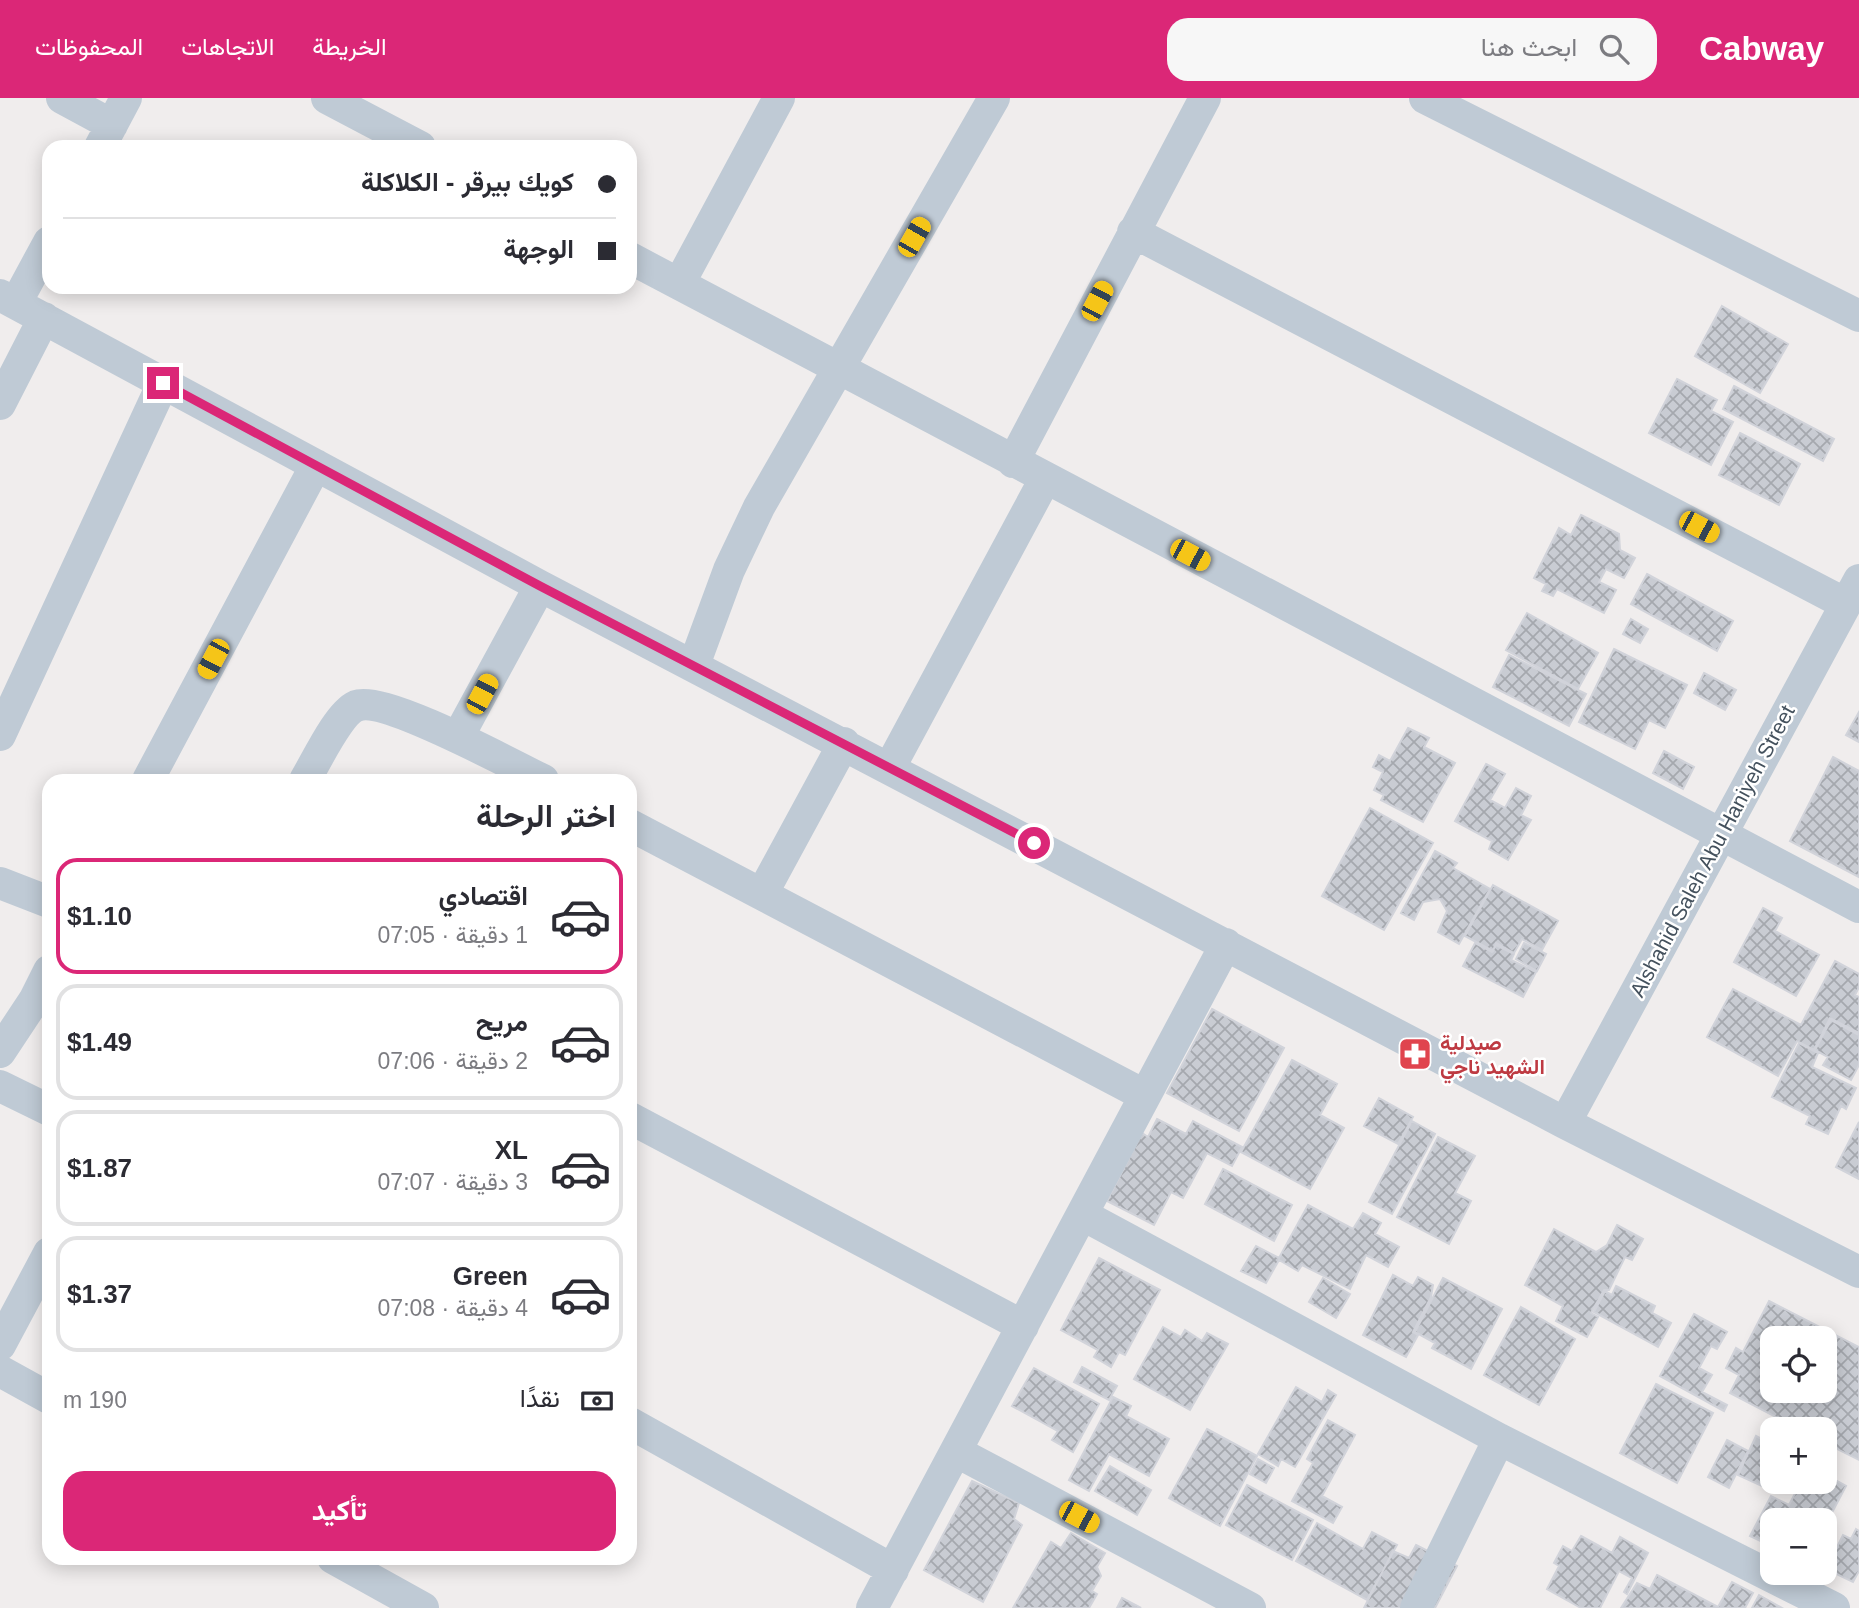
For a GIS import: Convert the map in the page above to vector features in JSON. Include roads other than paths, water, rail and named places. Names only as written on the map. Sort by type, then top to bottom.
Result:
[{"type":"street","points":[[62,98],[113,123]]},
{"type":"street","points":[[327,98],[407,140]]},
{"type":"street","points":[[679,284],[779,98]]},
{"type":"street","points":[[694,665],[729,570],[747,532],[837,369],[994,98]]},
{"type":"street","points":[[1013,461],[1205,98]]},
{"type":"street","points":[[1425,98],[1859,316]]},
{"type":"street","points":[[1133,232],[1853,592]]},
{"type":"street","points":[[42,252],[8,299],[540,586],[1565,1123],[1859,1272]]},
{"type":"street","points":[[637,262],[1720,836],[1859,907]]},
{"type":"street","points":[[0,404],[44,318]]},
{"type":"street","points":[[0,735],[163,383]]},
{"type":"street","points":[[151,774],[316,465]]},
{"type":"street","points":[[890,767],[1045,479]]},
{"type":"street","points":[[458,737],[540,586]]},
{"type":"street","name":"Alshahid Saleh Abu Haniyeh Street","points":[[1565,1123],[1853,592]]},
{"type":"street","points":[[309,774],[345,714],[358,706],[374,705],[458,737],[531,774]]},
{"type":"street","points":[[762,894],[844,743]]},
{"type":"street","points":[[637,829],[1144,1095]]},
{"type":"street","points":[[0,883],[42,899]]},
{"type":"street","points":[[872,1608],[1226,944]]},
{"type":"street","points":[[0,1052],[42,985]]},
{"type":"street","points":[[0,1086],[42,1107]]},
{"type":"street","points":[[637,1122],[1023,1326]]},
{"type":"street","points":[[1083,1214],[1499,1439],[1834,1608]]},
{"type":"street","points":[[0,1345],[42,1266]]},
{"type":"street","points":[[0,1371],[42,1394]]},
{"type":"street","points":[[637,1427],[893,1570]]},
{"type":"street","points":[[1416,1608],[1499,1439]]},
{"type":"street","points":[[957,1452],[1250,1608]]},
{"type":"street","points":[[346,1565],[423,1608]]},
{"type":"place","name":"صيدلية الشهيد ناجي","points":[[1415,1054]]}]
